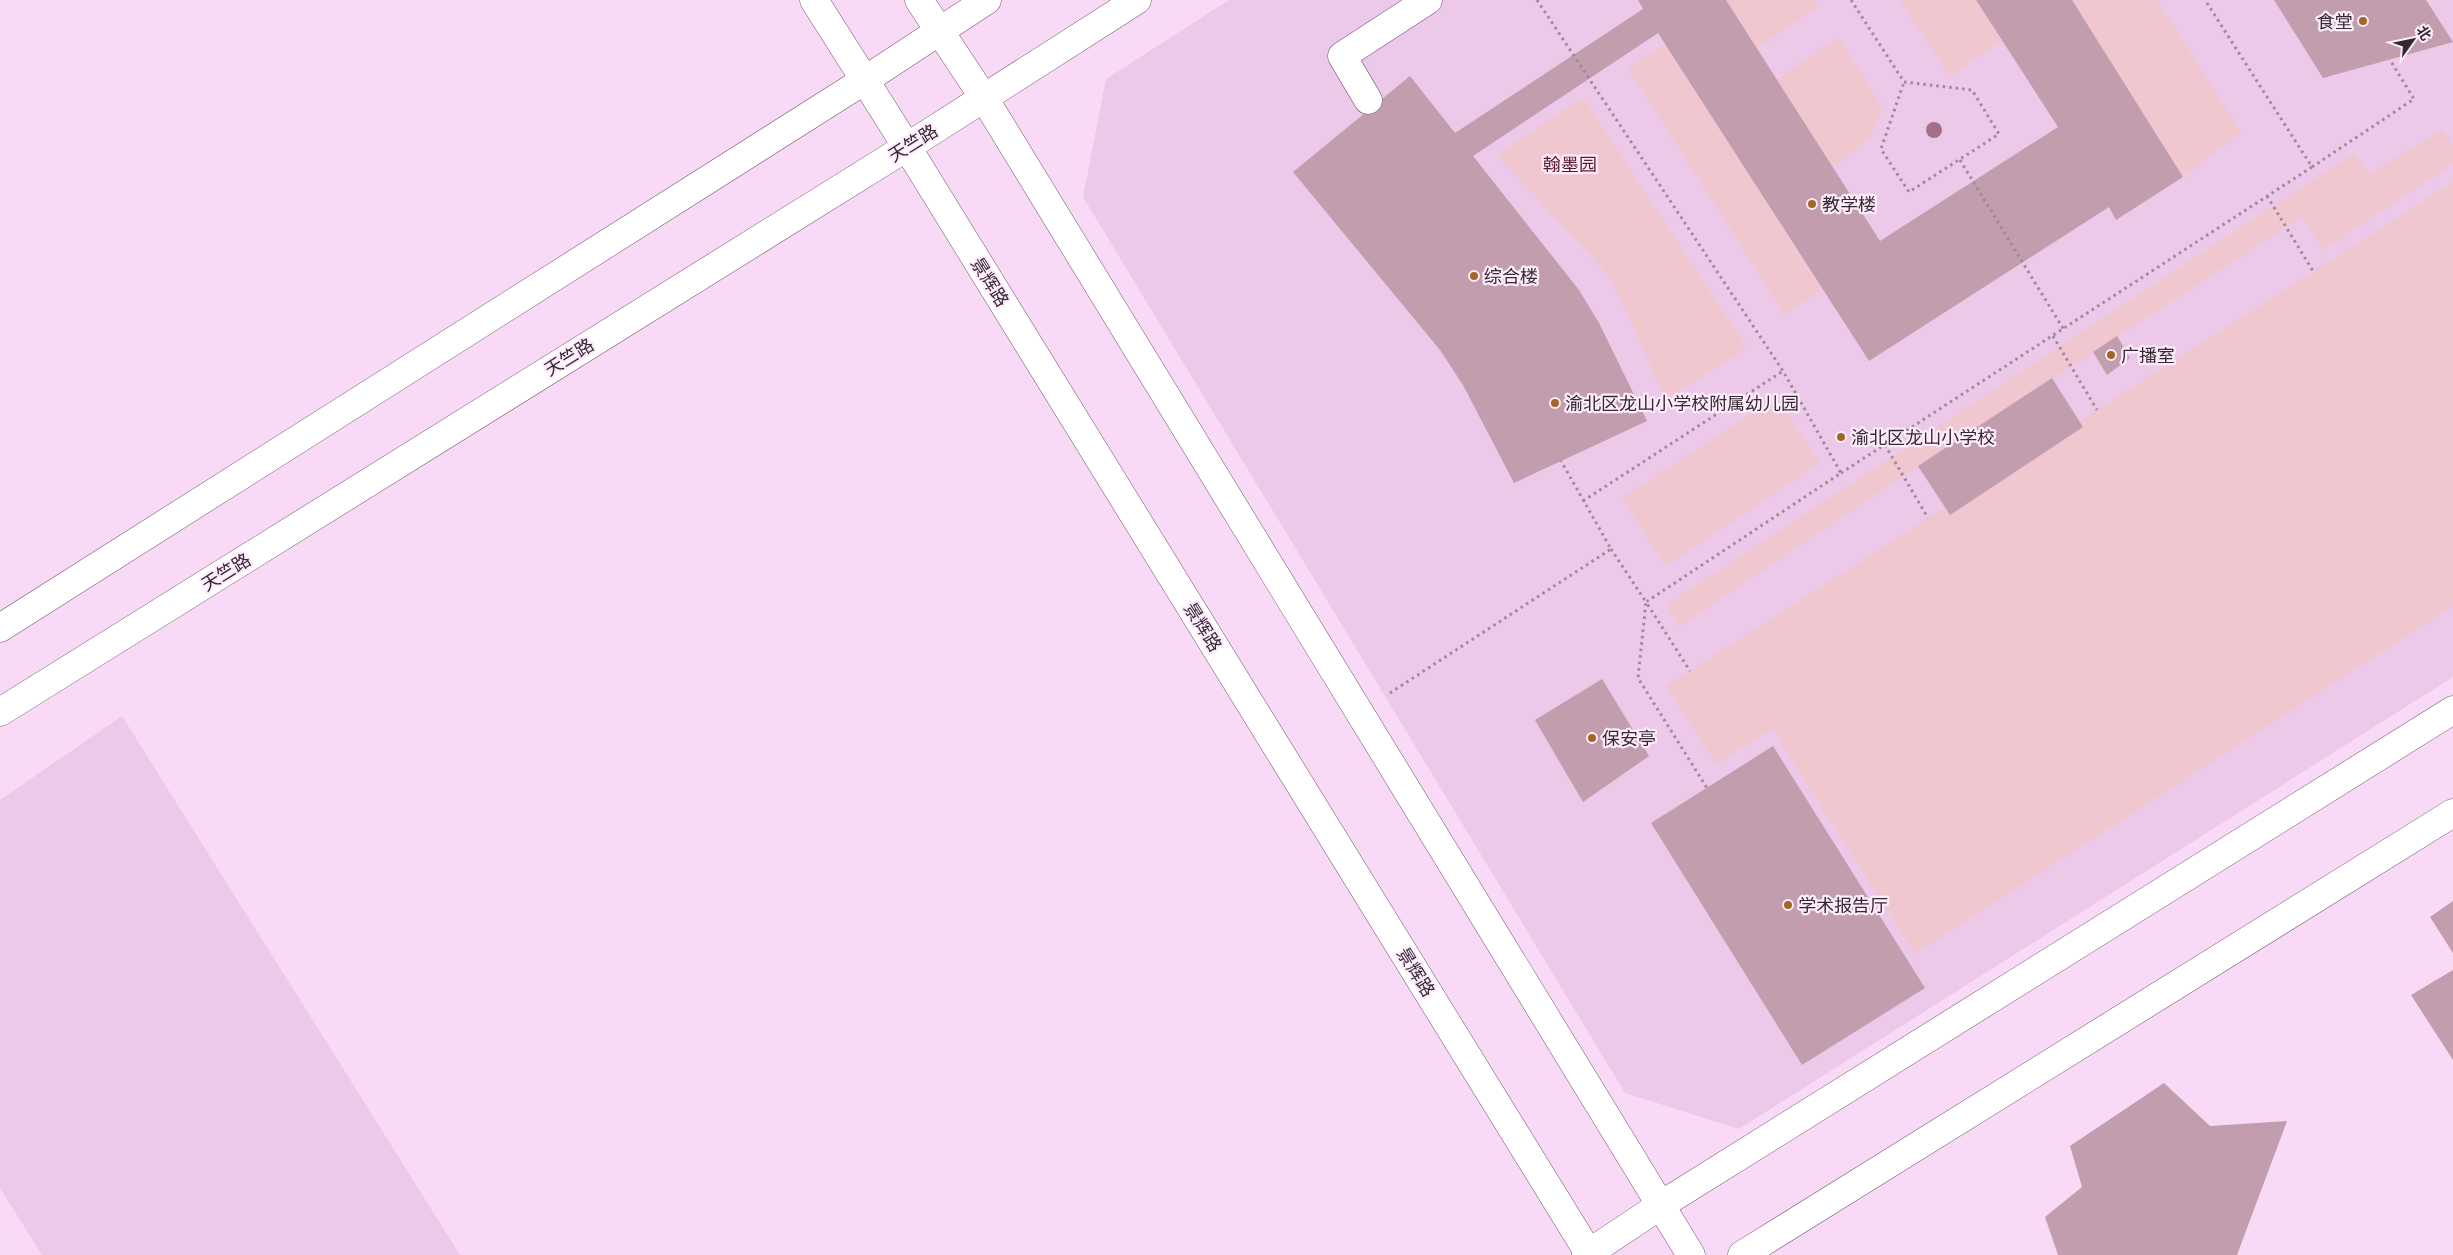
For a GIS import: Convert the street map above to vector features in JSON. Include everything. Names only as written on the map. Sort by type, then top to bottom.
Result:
[{"type":"street","name":"景辉路","points":[[814,0],[907,147],[1589,1254]]},
{"type":"street","points":[[919,0],[984,98],[1691,1255]]},
{"type":"street","points":[[0,628],[865,80],[987,0]]},
{"type":"street","name":"天竺路","points":[[0,712],[907,147],[1137,0]]},
{"type":"street","points":[[1368,100],[1342,56],[1428,0]]},
{"type":"street","points":[[1589,1254],[1661,1205],[2453,710]]},
{"type":"street","points":[[1742,1255],[2453,813]]},
{"type":"path","points":[[1537,0],[1783,371],[1842,473]]},
{"type":"path","points":[[1851,0],[1904,82]]},
{"type":"path","points":[[2205,0],[2312,167]]},
{"type":"path","points":[[1646,602],[2414,99],[2390,60]]},
{"type":"path","points":[[1904,82],[1972,90],[1999,134],[1909,192],[1881,149],[1904,82]]},
{"type":"path","points":[[1960,160],[2064,330]]},
{"type":"path","points":[[2267,196],[2314,271]]},
{"type":"path","points":[[2053,336],[2097,410]]},
{"type":"path","points":[[1583,500],[1783,371]]},
{"type":"path","points":[[1885,445],[1928,518]]},
{"type":"path","points":[[1561,461],[1611,549],[1690,671]]},
{"type":"path","points":[[1360,712],[1611,549]]},
{"type":"path","points":[[1646,602],[1638,678],[1707,788]]},
{"type":"shaded area","name":"渝北区龙山小学校","points":[[1229,0],[2453,0],[2453,677],[1739,1129],[1625,1093],[1083,197],[1106,79]]},
{"type":"shaded area","points":[[122,716],[460,1255],[42,1255],[0,1188],[0,800]]},
{"type":"green space","points":[[1726,0],[1814,0],[1819,6],[1757,48]]},
{"type":"green space","points":[[1900,0],[1976,0],[2001,41],[1950,76]]},
{"type":"green space","points":[[2072,0],[2157,0],[2241,132],[2183,177]]},
{"type":"green space","points":[[1838,37],[1882,106],[1872,136],[1833,167],[1777,80]]},
{"type":"green space","points":[[1665,44],[1822,289],[1785,315],[1628,68]]},
{"type":"green space","name":"翰墨园","points":[[1583,97],[1747,348],[1666,400],[1611,278],[1497,155]]},
{"type":"green space","points":[[2443,129],[2453,145],[2453,164],[2323,250],[2302,217],[1918,466],[1679,627],[1666,605],[2354,153],[2369,174]]},
{"type":"green space","points":[[2453,182],[2453,606],[1915,954],[1772,729],[1716,764],[1666,686]]},
{"type":"green space","points":[[1777,397],[1820,463],[1666,566],[1622,498]]},
{"type":"building","points":[[1638,0],[1726,0],[1880,241],[2058,127],[1976,0],[2072,0],[2183,177],[2116,220],[2109,207],[1869,361],[1658,33],[1473,156],[1579,290],[1599,323],[1647,421],[1514,483],[1463,385],[1440,350],[1293,172],[1410,76],[1455,133],[1643,9]]},
{"type":"building","name":"食堂","points":[[2274,0],[2426,0],[2453,42],[2323,78]]},
{"type":"building","name":"广播室","points":[[2117,336],[2130,358],[2107,375],[2093,352]]},
{"type":"building","points":[[2052,378],[2083,427],[1950,515],[1918,466]]},
{"type":"building","name":"保安亭","points":[[1602,679],[1649,756],[1583,802],[1535,720]]},
{"type":"building","name":"学术报告厅","points":[[1773,746],[1925,988],[1802,1065],[1651,823]]},
{"type":"building","points":[[2453,901],[2453,953],[2430,917]]},
{"type":"building","points":[[2453,970],[2453,1060],[2411,995]]},
{"type":"building","points":[[2164,1083],[2210,1126],[2287,1121],[2237,1255],[2058,1255],[2045,1217],[2082,1187],[2070,1146]]},
{"type":"place","name":"食堂","points":[[2363,21]]},
{"type":"place","name":"教学楼","points":[[1812,204]]},
{"type":"place","name":"综合楼","points":[[1474,276]]},
{"type":"place","name":"广播室","points":[[2111,355]]},
{"type":"place","name":"渝北区龙山小学校附属幼儿园","points":[[1555,403]]},
{"type":"place","name":"渝北区龙山小学校","points":[[1841,437]]},
{"type":"place","name":"保安亭","points":[[1592,738]]},
{"type":"place","name":"学术报告厅","points":[[1788,905]]}]
